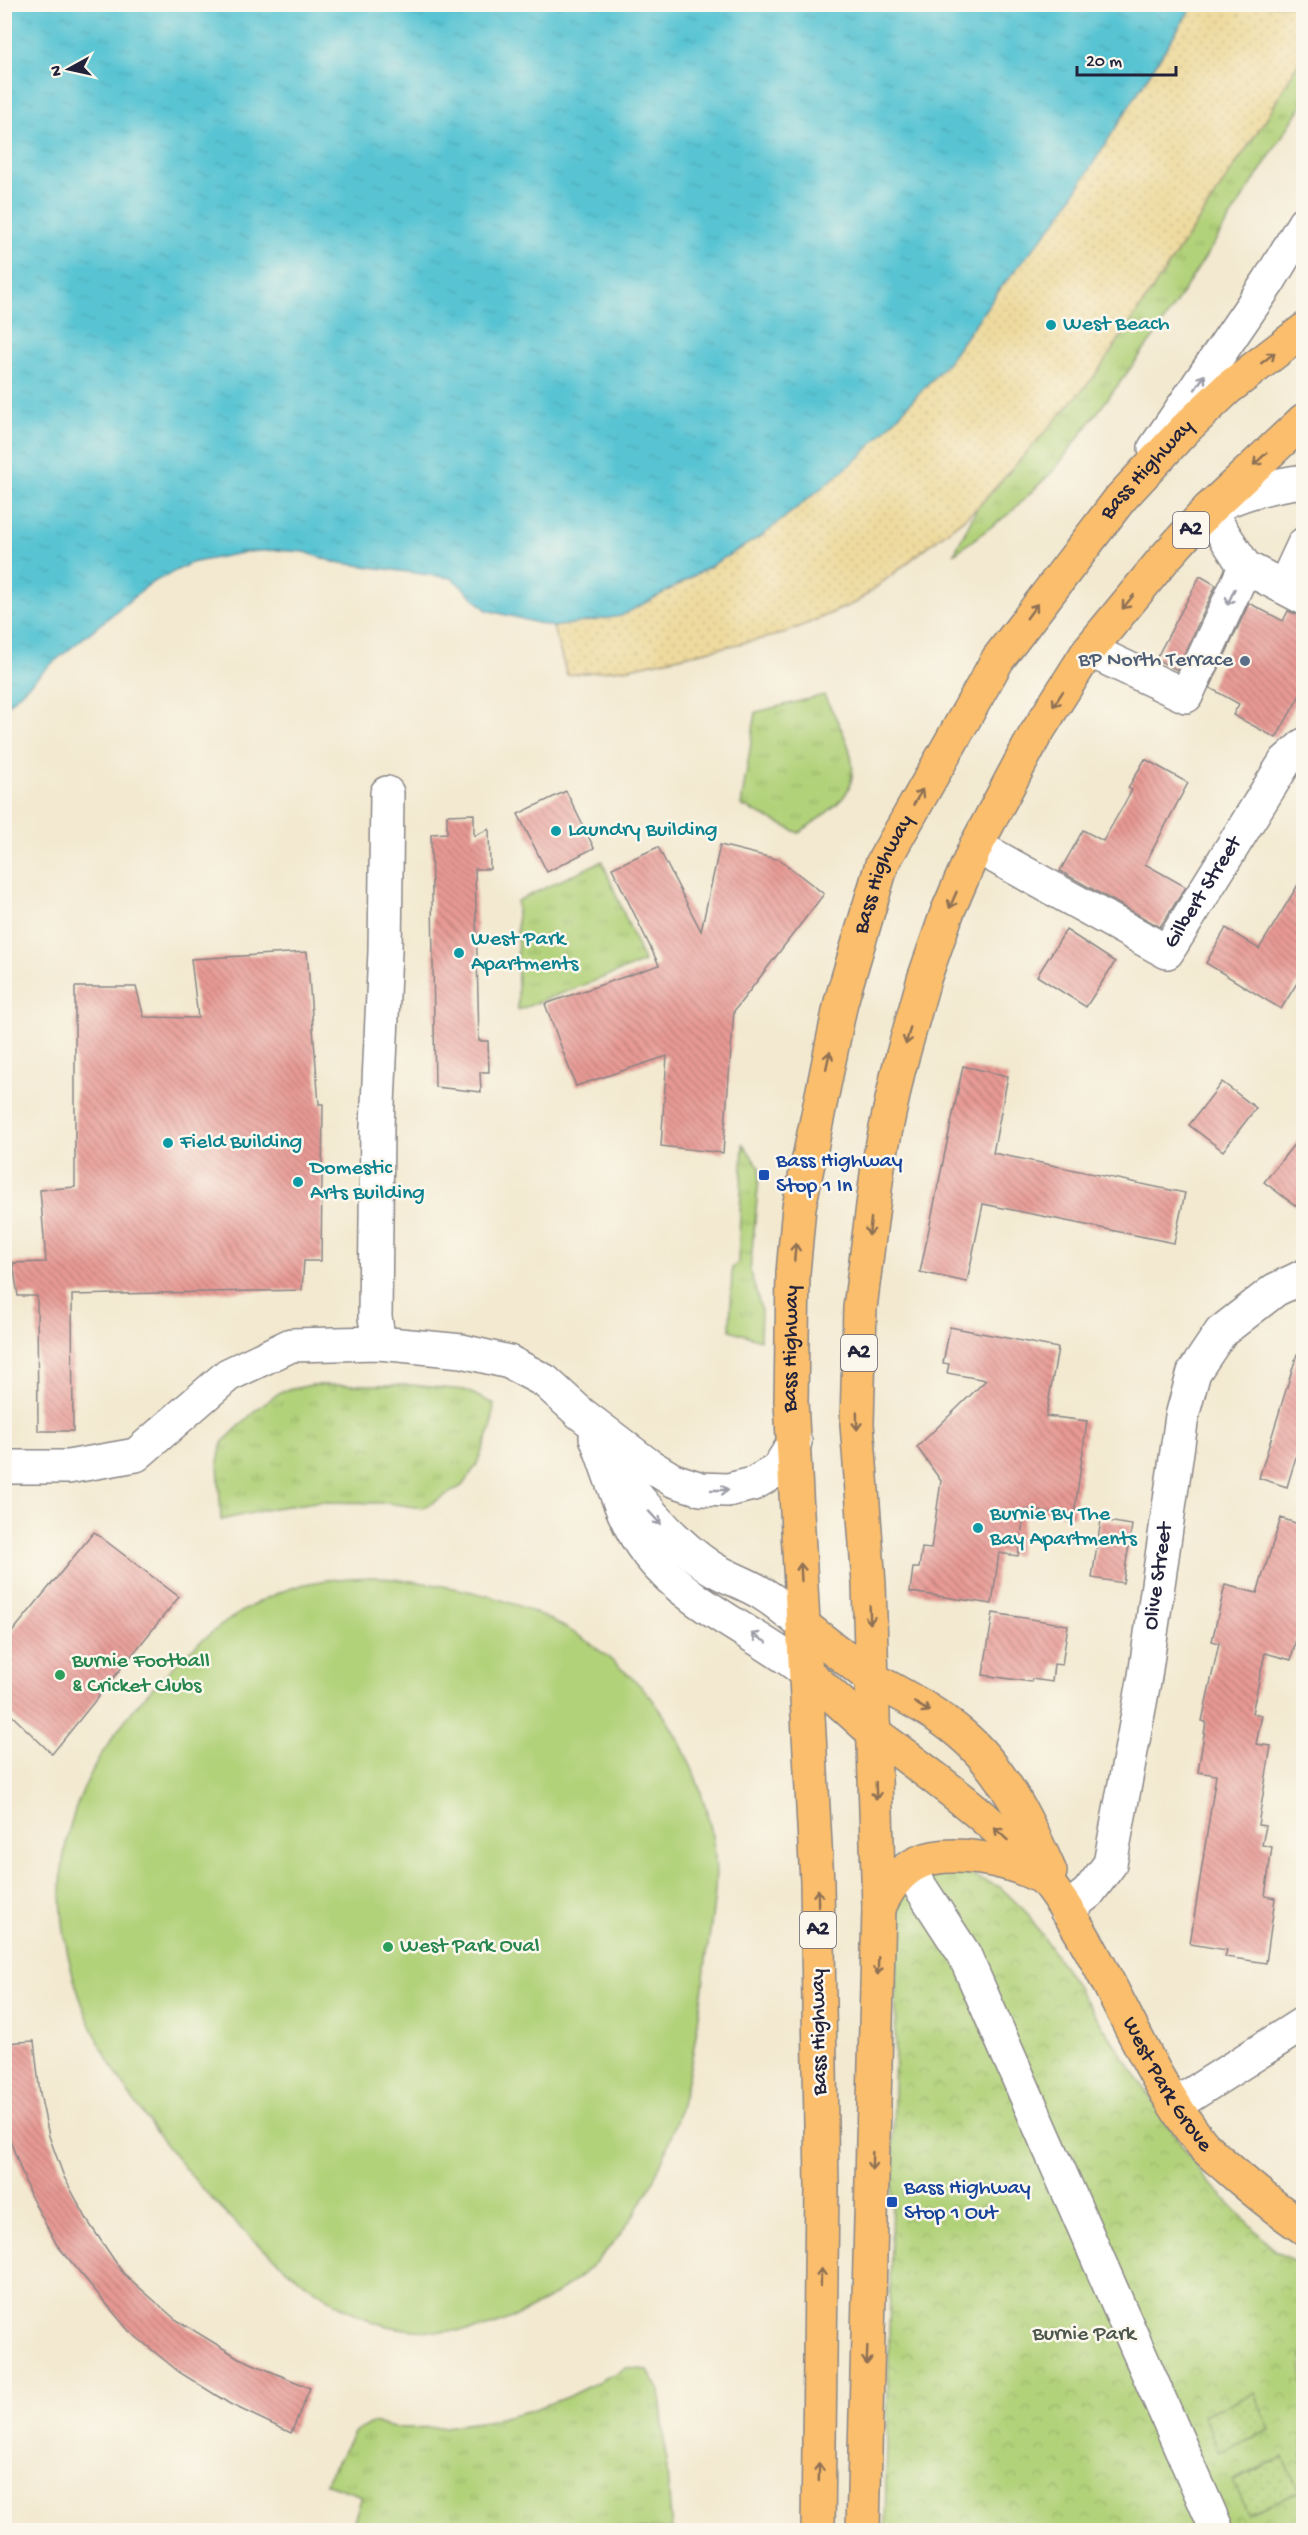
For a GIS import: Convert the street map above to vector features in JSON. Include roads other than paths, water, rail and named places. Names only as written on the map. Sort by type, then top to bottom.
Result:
[{"type":"main road","name":"Bass Highway","points":[[818,2530],[821,2140],[818,1882],[791,1401],[791,1348],[799,1207],[841,1002],[882,864],[998,659],[1120,499],[1184,430],[1227,389],[1304,330]]},
{"type":"main road","name":"A2","points":[[863,2530],[879,1908],[869,1584],[857,1424],[860,1308],[874,1190],[898,1072],[924,979],[947,914],[976,846],[1034,737],[1089,650],[1128,601],[1208,510],[1304,420]]},
{"type":"main road","name":"West Park Grove","points":[[803,1625],[871,1678],[935,1715],[974,1746],[1017,1804],[1066,1910],[1175,2105],[1203,2146],[1280,2212],[1304,2228]]},
{"type":"main road","name":"West Park Grove","points":[[806,1672],[873,1732],[960,1799],[998,1832],[1044,1879],[1066,1910]]},
{"type":"main road","points":[[879,1908],[890,1886],[908,1868],[940,1855],[966,1856],[1013,1865],[1044,1879]]},
{"type":"street","points":[[1120,499],[1269,281],[1304,223]]},
{"type":"street","points":[[1304,481],[1261,488],[1236,495],[1208,510],[1245,567],[1294,592],[1304,544]]},
{"type":"street","points":[[1089,650],[1186,696],[1245,567]]},
{"type":"street","name":"Gilbert Street","points":[[976,846],[1167,952],[1285,762],[1304,745]]},
{"type":"street","points":[[379,1343],[375,1317],[377,1126],[385,951],[387,793]]},
{"type":"street","name":"Olive Street","points":[[1066,1910],[1088,1893],[1110,1864],[1145,1676],[1182,1416],[1194,1372],[1221,1332],[1275,1290],[1304,1276]]},
{"type":"street","points":[[4,1467],[68,1467],[136,1455],[228,1375],[291,1345],[379,1343],[462,1351],[509,1362],[545,1381],[588,1425],[649,1512],[687,1549],[728,1578],[771,1599],[803,1625]]},
{"type":"street","points":[[588,1425],[673,1480],[701,1489],[729,1490],[753,1484],[777,1470],[795,1442]]},
{"type":"street","points":[[588,1425],[624,1511],[648,1554],[692,1597],[762,1640],[806,1672]]},
{"type":"street","points":[[908,1868],[964,1954],[1217,2530]]},
{"type":"street","points":[[1175,2105],[1304,2024]]},
{"type":"water","points":[[5,4],[1193,5],[1060,216],[1002,286],[947,363],[861,456],[763,535],[621,616],[553,627],[487,610],[452,578],[334,562],[305,552],[276,550],[246,552],[191,563],[151,583],[50,665],[5,707]]},
{"type":"place","name":"West Beach","points":[[1051,325]]},
{"type":"place","name":"BP North Terrace","points":[[1245,661]]},
{"type":"place","name":"Laundry Building","points":[[556,831]]},
{"type":"place","name":"West Park Apartments","points":[[459,953]]},
{"type":"place","name":"Field Building","points":[[168,1143]]},
{"type":"place","name":"Bass Highway Stop 1 In","points":[[764,1175]]},
{"type":"place","name":"Domestic Arts Building","points":[[298,1182]]},
{"type":"place","name":"Burnie By The Bay Apartments","points":[[978,1528]]},
{"type":"place","name":"Burnie Football & Cricket Clubs","points":[[60,1675]]},
{"type":"place","name":"West Park Oval","points":[[388,1947]]},
{"type":"place","name":"Bass Highway Stop 1 Out","points":[[892,2202]]},
{"type":"park label","name":"Burnie Park","points":[[1084,2335]]}]
